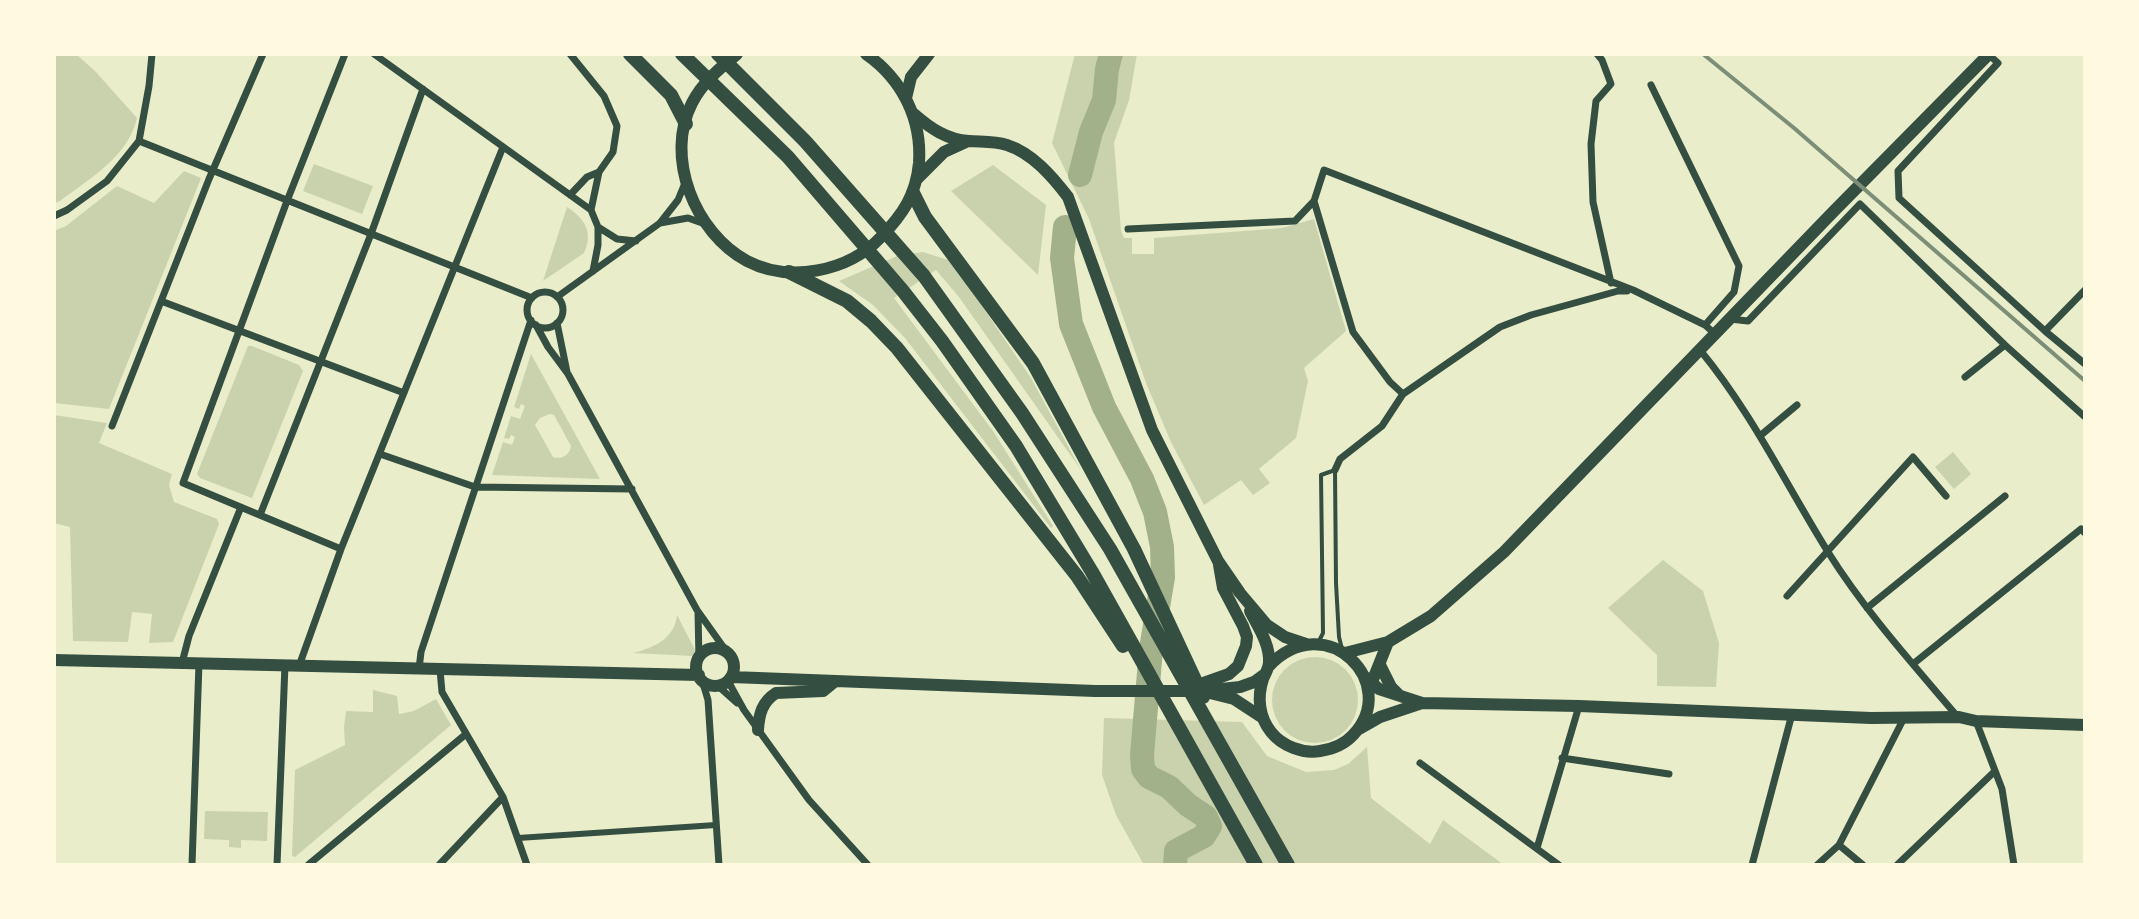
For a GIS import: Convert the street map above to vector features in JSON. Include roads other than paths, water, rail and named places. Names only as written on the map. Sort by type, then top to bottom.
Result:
[{"type":"highway","points":[[630,54],[671,95],[686,124]]},
{"type":"highway","points":[[682,54],[788,157],[903,291],[1016,446],[1118,639],[1247,865]]},
{"type":"highway","points":[[718,54],[805,141],[924,276],[1022,413],[1110,549],[1288,865]]},
{"type":"highway","points":[[915,186],[925,217],[1033,363],[1134,549],[1232,764]]},
{"type":"highway","points":[[789,272],[847,301],[871,321],[897,348],[1084,574],[1256,865]]},
{"type":"main road","points":[[737,54],[699,91],[690,106],[681,153],[686,180],[707,225],[746,260],[769,270],[815,271],[837,266],[857,256],[898,219],[915,186],[944,152],[968,141]]},
{"type":"main road","points":[[866,54],[895,80],[914,114],[919,154],[915,186]]},
{"type":"main road","points":[[906,98],[911,77],[929,54]]},
{"type":"main road","points":[[914,114],[930,128],[952,138],[1009,146],[1028,156],[1053,177],[1068,197],[1152,430],[1218,561],[1267,625],[1285,637],[1344,652],[1388,642],[1431,616],[1504,552],[1700,350],[1710,329],[1730,319],[1988,54]]},
{"type":"main road","points":[[1183,690],[1229,674],[1238,666],[1246,646],[1247,637],[1223,588],[1218,561]]},
{"type":"main road","points":[[1240,593],[1268,646],[1267,670],[1260,688],[1259,703],[1263,718],[1284,744],[1316,752],[1332,749],[1380,717],[1422,703]]},
{"type":"main road","points":[[1368,684],[1380,665],[1388,642]]},
{"type":"main road","points":[[726,681],[734,665],[729,655],[719,649],[702,654],[697,664],[700,678],[706,684],[726,681],[834,682],[1203,691],[1240,687],[1254,682],[1279,655],[1292,648],[1312,644]]},
{"type":"main road","points":[[1344,652],[1368,684],[1368,705],[1359,729]]},
{"type":"main road","points":[[54,660],[700,678]]},
{"type":"main road","points":[[1380,665],[1391,687],[1402,697]]},
{"type":"main road","points":[[758,730],[760,711],[770,697],[783,691],[823,691],[834,682]]},
{"type":"main road","points":[[1368,684],[1422,703],[1904,718],[1959,717],[1976,721],[2085,725]]},
{"type":"main road","points":[[1203,691],[1234,699],[1263,718]]},
{"type":"street","points":[[54,216],[107,181],[139,141],[152,54]]},
{"type":"street","points":[[112,426],[263,54]]},
{"type":"street","points":[[341,549],[183,483],[345,54]]},
{"type":"street","points":[[374,54],[591,210],[598,227],[593,271]]},
{"type":"street","points":[[570,54],[604,96],[617,126],[613,152],[599,172],[591,210]]},
{"type":"street","points":[[1597,54],[1611,84],[1596,101],[1591,144],[1593,202],[1611,283]]},
{"type":"street","points":[[1988,54],[1998,63],[1898,171],[1899,198],[2085,364]]},
{"type":"street","points":[[1128,229],[1295,221],[1314,201],[1324,170],[1633,290],[1710,329],[1734,292],[1739,266],[1651,85]]},
{"type":"street","points":[[260,515],[371,234],[423,89]]},
{"type":"street","points":[[139,141],[532,298]]},
{"type":"street","points":[[299,666],[341,549],[503,147]]},
{"type":"street","points":[[570,195],[587,177],[599,172]]},
{"type":"street","points":[[557,297],[660,223],[678,200],[686,180]]},
{"type":"street","points":[[1314,201],[1353,332],[1390,382],[1403,394]]},
{"type":"street","points":[[1730,319],[1748,321],[1860,204],[2005,345],[2085,417]]},
{"type":"street","points":[[660,223],[688,218],[707,225]]},
{"type":"street","points":[[598,227],[617,239],[636,241]]},
{"type":"street","points":[[593,271],[612,252],[617,239]]},
{"type":"street","points":[[1335,470],[1340,459],[1382,426],[1403,394],[1500,327],[1531,315],[1618,291],[1633,290]]},
{"type":"street","points":[[2045,331],[2085,290]]},
{"type":"street","points":[[534,322],[547,327],[557,323],[563,313],[561,301],[547,292],[536,294],[527,309],[534,322],[548,347],[568,374],[697,610],[729,655]]},
{"type":"street","points":[[161,301],[404,393]]},
{"type":"street","points":[[419,669],[421,652],[475,487],[534,322]]},
{"type":"street","points":[[557,323],[568,374]]},
{"type":"street","points":[[1965,377],[2005,345]]},
{"type":"street","points":[[1700,350],[1761,435],[1828,553],[1867,608],[1959,717]]},
{"type":"street","points":[[1761,435],[1797,405]]},
{"type":"street","points":[[380,454],[475,487],[632,489]]},
{"type":"street","points":[[1787,596],[1913,457],[1946,496]]},
{"type":"street","points":[[1867,608],[2005,496]]},
{"type":"street","points":[[182,663],[189,636],[241,507]]},
{"type":"street","points":[[1913,664],[2081,529],[2085,533]]},
{"type":"street","points":[[697,610],[699,659]]},
{"type":"street","points":[[192,865],[199,663]]},
{"type":"street","points":[[277,865],[285,665]]},
{"type":"street","points":[[440,670],[442,692],[503,797],[527,865]]},
{"type":"street","points":[[700,678],[708,700],[719,865]]},
{"type":"street","points":[[726,681],[809,800],[868,865]]},
{"type":"street","points":[[1537,848],[1579,706]]},
{"type":"street","points":[[1752,865],[1792,714]]},
{"type":"street","points":[[1817,865],[1839,845],[1904,718]]},
{"type":"street","points":[[1976,721],[2002,789],[2014,865]]},
{"type":"street","points":[[308,865],[466,734]]},
{"type":"street","points":[[1562,758],[1669,774]]},
{"type":"street","points":[[1420,763],[1559,865]]},
{"type":"street","points":[[1897,865],[1995,771]]},
{"type":"street","points":[[439,865],[503,797]]},
{"type":"street","points":[[518,838],[716,825]]},
{"type":"street","points":[[1839,845],[1863,865]]},
{"type":"lane","points":[[1312,644],[1323,633],[1321,475],[1335,470],[1336,583],[1339,637],[1344,652]]},
{"type":"waterway","points":[[1080,175],[1091,132],[1104,100],[1111,54]]},
{"type":"waterway","points":[[1065,227],[1062,258],[1071,324],[1104,407],[1142,479],[1155,512],[1162,547],[1163,577],[1151,649],[1143,769],[1149,777],[1169,787],[1206,817],[1210,826],[1204,836],[1176,851],[1175,865]]},
{"type":"railway","points":[[1703,54],[1794,128],[2085,381]]}]
